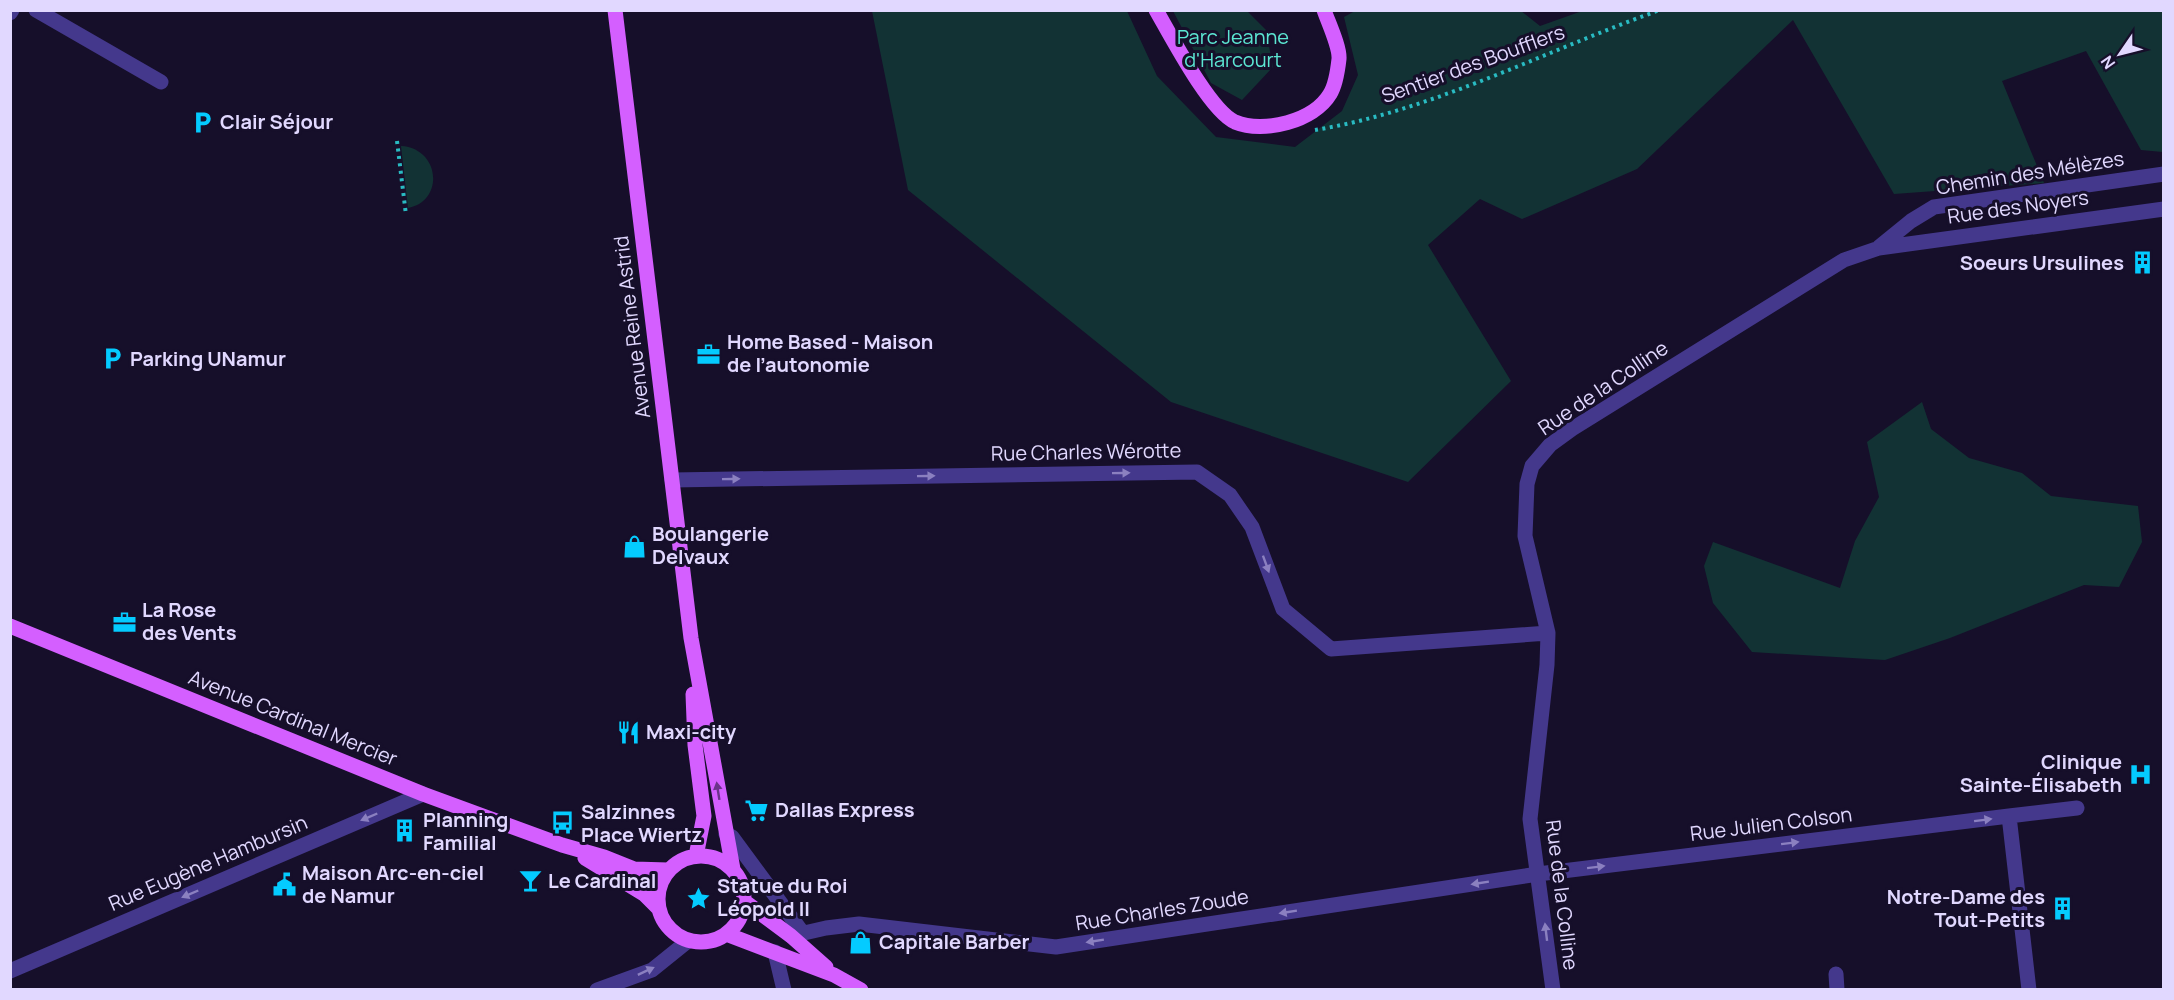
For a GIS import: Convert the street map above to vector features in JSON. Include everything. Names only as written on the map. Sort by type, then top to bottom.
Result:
[{"type":"main road","name":"Avenue Reine Astrid","points":[[615,10],[691,638],[733,869]]},
{"type":"main road","points":[[1156,10],[1209,98],[1234,122],[1259,127],[1296,121],[1321,106],[1331,93],[1340,57],[1324,10]]},
{"type":"main road","name":"Avenue Cardinal Mercier","points":[[10,626],[423,794],[562,845],[604,856],[634,869],[668,870]]},
{"type":"main road","name":"Avenue Reine Astrid","points":[[691,638],[695,745],[704,816],[696,856]]},
{"type":"main road","name":"Avenue Cardinal Mercier","points":[[562,845],[628,883],[644,894],[659,909]]},
{"type":"main road","points":[[696,856],[710,856],[733,869],[740,880],[744,901],[739,920],[726,934],[709,942],[688,940],[673,932],[659,909],[658,890],[668,870],[679,861],[696,856]]},
{"type":"main road","points":[[744,901],[797,934],[834,975]]},
{"type":"main road","points":[[726,934],[834,975],[861,990]]},
{"type":"street","points":[[36,10],[161,82]]},
{"type":"street","name":"Chemin des Mélèzes","points":[[1879,248],[1911,221],[1934,207],[2163,174]]},
{"type":"street","name":"Rue des Noyers","points":[[1879,248],[2163,208]]},
{"type":"street","name":"Rue de la Colline","points":[[1553,990],[1530,819],[1547,665],[1548,633],[1525,537],[1527,484],[1532,466],[1550,446],[1592,417],[1844,260],[1879,248]]},
{"type":"street","name":"Rue Charles Wérotte","points":[[672,480],[1197,471],[1230,495],[1252,526],[1282,609],[1331,650],[1548,633]]},
{"type":"street","name":"Rue Eugène Hambursin","points":[[10,971],[423,794]]},
{"type":"street","name":"Rue Julien Colson","points":[[1538,874],[2077,808]]},
{"type":"street","points":[[2009,816],[2029,990]]},
{"type":"street","points":[[726,834],[732,837],[797,934]]},
{"type":"street","name":"Rue Charles Zoude","points":[[797,934],[859,924],[1056,947],[1538,874]]},
{"type":"street","points":[[597,990],[652,970],[688,940]]},
{"type":"street","points":[[775,952],[784,990]]},
{"type":"path","name":"Sentier des Boufflers","points":[[1296,121],[1313,131],[1332,128],[1438,97],[1660,10]]},
{"type":"path","points":[[397,141],[406,216]]},
{"type":"green space","points":[[1585,10],[2163,11],[2163,152],[2141,150],[2086,51],[2002,81],[2044,183],[1894,194],[1793,20],[1637,169],[1522,219],[1480,199],[1428,245],[1511,381],[1408,482],[1171,402],[908,190],[872,11],[1127,11],[1157,76],[1216,137],[1295,147],[1342,111],[1358,75],[1344,17],[1355,11],[1521,11],[1540,26]]},
{"type":"green space","name":"Parc Jeanne d'Harcourt","points":[[1173,11],[1247,11],[1266,30],[1273,67],[1242,100],[1211,83]]},
{"type":"green space","points":[[401,146],[414,149],[424,156],[433,175],[428,196],[420,203],[408,208]]},
{"type":"green space","points":[[1922,402],[1931,429],[1969,458],[2022,473],[2051,496],[2138,506],[2142,542],[2119,587],[2084,585],[1950,638],[1885,660],[1752,652],[1713,603],[1704,566],[1713,542],[1840,588],[1855,541],[1879,497],[1867,442]]},
{"type":"place","name":"Clair Séjour","points":[[202,122]]},
{"type":"place","name":"Soeurs Ursulines","points":[[2142,263]]},
{"type":"place","name":"Home Based - Maison de l’autonomie","points":[[709,354]]},
{"type":"place","name":"Parking UNamur","points":[[112,359]]},
{"type":"place","name":"Boulangerie Delvaux","points":[[634,546]]},
{"type":"place","name":"La Rose des Vents","points":[[124,622]]},
{"type":"place","name":"Maxi-city","points":[[628,732]]},
{"type":"place","name":"Clinique Sainte-Élisabeth","points":[[2140,774]]},
{"type":"place","name":"Dallas Express","points":[[757,810]]},
{"type":"place","name":"Salzinnes Place Wiertz","points":[[563,823]]},
{"type":"place","name":"Planning Familial","points":[[405,831]]},
{"type":"place","name":"Le Cardinal","points":[[530,881]]},
{"type":"place","name":"Maison Arc-en-ciel de Namur","points":[[284,884]]},
{"type":"place","name":"Statue du Roi Léopold II","points":[[699,898]]},
{"type":"place","name":"Notre-Dame des Tout-Petits","points":[[2063,908]]},
{"type":"place","name":"Capitale Barber","points":[[861,942]]}]
